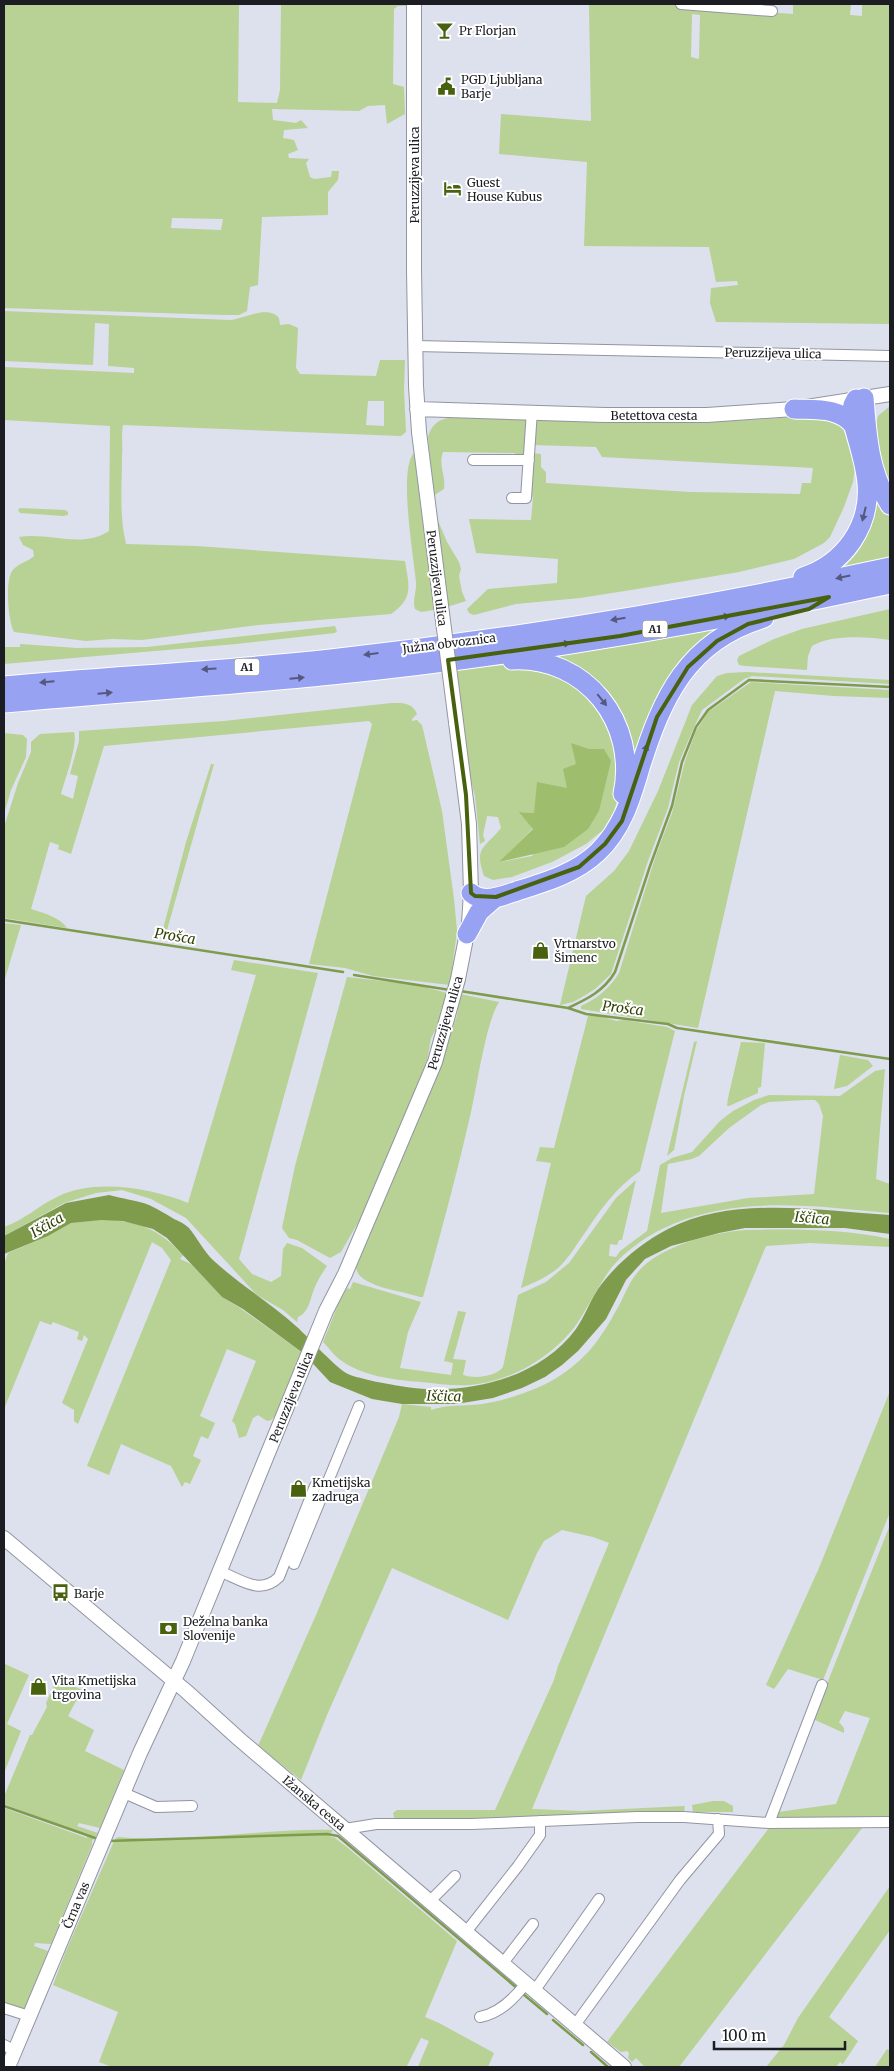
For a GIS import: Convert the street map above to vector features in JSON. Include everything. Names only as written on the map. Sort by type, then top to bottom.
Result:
[{"type":"highway","points":[[735,598],[766,585],[813,574],[836,560],[852,542],[862,522],[867,498],[864,464],[851,410],[860,399]]},
{"type":"highway","points":[[860,399],[870,456],[877,479],[890,505]]},
{"type":"highway","points":[[794,408],[837,412],[847,418],[854,426]]},
{"type":"highway","name":"Južna obvoznica","points":[[4,686],[332,659],[542,631],[735,598],[890,567]]},
{"type":"highway","name":"Južna obvoznica","points":[[4,703],[333,675],[480,656],[620,636],[890,584]]},
{"type":"highway","points":[[471,892],[480,899],[496,897],[565,874],[588,860],[605,844],[622,821],[648,742],[664,702],[679,678],[701,653],[717,641],[748,624],[809,608],[829,597]]},
{"type":"highway","points":[[471,892],[544,874],[564,866],[584,854],[604,834],[619,809],[627,771],[623,743],[614,717],[599,696],[586,683],[544,662],[526,660],[490,662],[480,656]]},
{"type":"highway","points":[[467,934],[479,912],[496,897]]},
{"type":"street","name":"Peruzzijeva ulica","points":[[174,1681],[326,1311],[345,1274],[435,1062],[458,979],[467,934],[471,892],[469,824],[418,432],[415,346],[414,4]]},
{"type":"street","points":[[681,4],[772,10]]},
{"type":"street","name":"Peruzzijeva ulica","points":[[415,346],[890,356]]},
{"type":"street","name":"Betettova cesta","points":[[417,409],[605,415],[707,415],[794,408],[890,394]]},
{"type":"street","points":[[512,498],[526,498],[532,412]]},
{"type":"street","points":[[472,460],[529,460]]},
{"type":"street","points":[[294,1564],[359,1406]]},
{"type":"street","points":[[219,1571],[257,1586],[272,1584],[279,1577],[315,1486]]},
{"type":"street","name":"Ižanska cesta","points":[[4,1538],[174,1681],[624,2067]]},
{"type":"street","name":"Črna vas","points":[[8,2067],[9,2048],[29,2016],[154,1721],[174,1681]]},
{"type":"street","points":[[769,1823],[822,1685]]},
{"type":"street","points":[[124,1793],[156,1807],[192,1806]]},
{"type":"street","points":[[345,1829],[376,1824],[472,1824],[637,1817],[718,1819],[769,1823],[890,1822]]},
{"type":"street","points":[[575,2025],[680,1880],[719,1834],[718,1819]]},
{"type":"street","points":[[466,1932],[540,1835],[540,1821]]},
{"type":"street","points":[[430,1901],[455,1876]]},
{"type":"street","points":[[480,2017],[493,2014],[530,1987],[599,1899]]},
{"type":"street","points":[[503,1963],[532,1924]]},
{"type":"street","points":[[4,2008],[29,2016]]},
{"type":"highlighted area","points":[[829,597],[809,609],[748,624],[717,641],[688,667],[657,717],[622,821],[605,844],[579,867],[496,897],[475,896],[471,893],[466,795],[448,660],[620,636]]},
{"type":"shaded area","points":[[4,4],[239,4],[238,102],[277,103],[280,90],[281,4],[405,4],[406,6],[398,6],[394,9],[393,84],[404,87],[405,114],[387,124],[385,105],[368,106],[359,111],[272,109],[273,120],[296,123],[301,120],[308,128],[284,130],[283,138],[294,140],[298,150],[288,154],[289,158],[309,159],[306,163],[310,177],[314,179],[331,177],[332,171],[339,171],[338,180],[328,192],[328,215],[262,217],[258,285],[250,287],[247,311],[239,315],[224,315],[4,308]],"holes":[[[172,218],[223,219],[221,230],[171,228]]]},
{"type":"shaded area","points":[[589,4],[660,4],[793,14],[793,4],[851,4],[850,15],[862,16],[862,4],[890,4],[890,324],[716,322],[710,303],[711,288],[738,285],[737,281],[716,282],[709,247],[584,246],[587,162],[499,154],[501,114],[591,121]],"holes":[[[692,14],[700,15],[699,59],[691,57]]]},
{"type":"shaded area","points":[[4,311],[230,320],[263,312],[274,314],[279,318],[280,325],[289,324],[298,328],[296,368],[300,374],[376,376],[380,360],[405,360],[406,432],[401,436],[123,425],[121,490],[122,522],[126,544],[196,546],[405,561],[408,585],[407,597],[391,614],[258,625],[142,640],[112,639],[86,641],[14,632],[8,602],[10,576],[14,568],[34,556],[33,550],[23,545],[19,537],[42,536],[88,539],[109,531],[110,426],[4,420],[4,367],[134,373],[134,368],[108,366],[109,324],[95,323],[93,365],[4,361]],"holes":[[[368,401],[384,401],[384,426],[366,425]]]},
{"type":"shaded area","points":[[890,406],[890,487],[885,472],[881,468],[875,429],[878,416]]},
{"type":"shaded area","points":[[448,418],[521,418],[528,423],[526,455],[517,458],[515,453],[443,452],[441,462],[444,489],[433,496],[428,437],[435,424]]},
{"type":"shaded area","points":[[539,418],[697,423],[817,418],[838,423],[843,428],[855,467],[853,482],[830,537],[824,543],[794,559],[739,572],[631,590],[580,598],[516,604],[474,615],[469,613],[467,609],[488,589],[557,583],[558,559],[476,553],[469,519],[531,520],[533,498],[529,484],[532,453],[541,454],[541,467],[546,472],[546,483],[690,492],[800,494],[802,483],[811,483],[813,468],[602,457],[596,447],[533,445],[533,421]]},
{"type":"shaded area","points":[[414,453],[434,610],[421,612],[415,609],[414,606],[416,582],[407,495],[409,462]]},
{"type":"shaded area","points":[[873,490],[890,517],[890,558],[844,567],[859,550],[868,532],[872,513]]},
{"type":"shaded area","points":[[20,508],[65,510],[68,512],[68,515],[20,513],[18,510]]},
{"type":"shaded area","points":[[436,516],[447,542],[459,562],[461,569],[459,576],[466,601],[447,607]]},
{"type":"shaded area","points":[[890,609],[890,640],[850,637],[820,642],[812,646],[808,656],[807,670],[745,666],[739,665],[737,660],[739,656],[774,639],[802,629]]},
{"type":"shaded area","points":[[335,626],[337,631],[335,633],[236,644],[4,664],[4,647],[20,647],[20,644],[77,648],[147,647]]},
{"type":"shaded area","points":[[723,627],[698,651],[634,776],[622,729],[551,656]]},
{"type":"shaded area","points":[[515,664],[560,674],[609,717],[622,785],[614,811],[603,830],[586,844],[552,862],[512,877],[493,880],[484,876],[480,859],[482,849],[501,828],[498,817],[487,816],[483,835],[485,841],[480,844],[475,796],[466,761],[456,670]],"holes":[[[589,749],[604,749],[532,856],[500,862],[533,828],[520,812],[534,813],[567,788],[577,764]]]},
{"type":"shaded area","points":[[747,672],[890,680],[890,684],[752,676],[744,679],[702,710],[679,762],[668,808],[648,861],[611,974],[595,989],[582,997],[573,1002],[560,1005],[586,896],[614,871],[629,851],[658,791],[692,705],[717,676],[727,673]]},
{"type":"shaded area","points":[[751,682],[890,690],[890,698],[775,691],[698,1028],[581,1009],[581,1006],[593,1000],[607,988],[619,973],[656,855],[672,813],[685,761],[696,731],[708,712]]},
{"type":"shaded area","points":[[392,703],[410,705],[417,714],[412,721],[417,720],[422,725],[442,811],[457,931],[450,985],[373,976],[345,968],[309,964],[372,724],[369,721],[104,746],[71,854],[58,849],[59,845],[50,842],[31,909],[56,918],[67,928],[4,918],[4,827],[18,783],[31,752],[31,742],[40,734],[74,732],[73,754],[61,794],[73,799],[78,776],[70,774],[79,741],[79,731],[224,721]]},
{"type":"shaded area","points":[[4,733],[23,735],[27,739],[26,757],[11,790],[4,814]]},
{"type":"shaded area","points":[[571,743],[589,749],[604,749],[611,761],[599,811],[588,829],[564,847],[499,862],[533,829],[519,812],[534,813],[537,782],[567,788],[563,769],[576,764]]},
{"type":"shaded area","points":[[211,764],[214,764],[167,930],[163,929],[186,842]]},
{"type":"shaded area","points":[[4,923],[21,925],[4,982]]},
{"type":"shaded area","points":[[234,960],[318,973],[239,1259],[252,1274],[271,1282],[281,1276],[283,1249],[287,1243],[302,1248],[327,1266],[316,1284],[305,1312],[298,1317],[297,1322],[283,1310],[257,1295],[186,1218],[151,1199],[122,1190],[96,1193],[64,1203],[4,1236],[4,1227],[44,1204],[72,1191],[88,1188],[122,1187],[157,1193],[188,1203],[256,975],[231,970]]},
{"type":"shaded area","points":[[347,977],[417,985],[447,993],[443,1016],[431,1038],[427,1061],[363,1214],[341,1252],[330,1258],[297,1240],[289,1238],[282,1228],[295,1166]]},
{"type":"shaded area","points":[[460,994],[499,1002],[494,1011],[486,1039],[466,1135],[442,1228],[423,1297],[420,1297],[372,1284],[358,1274],[356,1267],[371,1225],[449,1040],[457,1015]]},
{"type":"shaded area","points":[[588,1016],[600,1016],[616,1021],[624,1020],[667,1027],[675,1031],[640,1171],[608,1201],[562,1264],[545,1277],[521,1288],[551,1163],[536,1161],[540,1147],[554,1148]]},
{"type":"shaded area","points":[[697,1041],[674,1150],[667,1156],[694,1042]]},
{"type":"shaded area","points":[[741,1042],[765,1043],[761,1087],[758,1088],[758,1093],[727,1106],[728,1098]]},
{"type":"shaded area","points":[[840,1055],[868,1060],[873,1066],[847,1086],[834,1089]]},
{"type":"shaded area","points":[[885,1069],[876,1179],[890,1184],[890,1213],[809,1206],[753,1206],[699,1215],[673,1224],[640,1242],[618,1260],[603,1280],[578,1322],[559,1344],[534,1363],[493,1381],[471,1385],[457,1385],[378,1376],[348,1365],[337,1357],[323,1342],[340,1300],[347,1288],[350,1289],[353,1282],[421,1302],[408,1332],[400,1368],[451,1375],[453,1363],[444,1361],[458,1311],[466,1312],[453,1359],[466,1360],[463,1375],[479,1377],[495,1373],[503,1367],[518,1295],[546,1282],[569,1263],[616,1198],[636,1180],[622,1240],[619,1240],[617,1245],[610,1244],[609,1256],[616,1257],[620,1251],[647,1231],[660,1165],[672,1158],[692,1152],[720,1121],[733,1111],[754,1100],[769,1095],[840,1096],[875,1071]],"holes":[[[815,1100],[819,1104],[823,1116],[814,1194],[748,1198],[661,1213],[668,1164],[699,1156],[729,1128],[761,1105],[769,1102]]]},
{"type":"shaded area","points":[[105,1219],[139,1225],[157,1233],[174,1246],[183,1255],[180,1259],[191,1264],[222,1297],[303,1353],[277,1414],[267,1421],[258,1415],[253,1418],[246,1436],[239,1438],[235,1424],[232,1421],[256,1361],[227,1349],[200,1416],[215,1423],[208,1439],[201,1436],[193,1456],[201,1460],[190,1484],[185,1482],[182,1487],[171,1466],[121,1444],[109,1475],[87,1466],[171,1260],[162,1248],[152,1242],[78,1424],[74,1421],[74,1410],[62,1403],[88,1339],[84,1335],[82,1341],[77,1339],[79,1332],[53,1322],[51,1325],[40,1321],[4,1409],[4,1264],[8,1253],[48,1236],[71,1223]]},
{"type":"shaded area","points":[[745,1230],[800,1230],[854,1233],[890,1239],[890,1247],[810,1243],[766,1246],[532,1809],[582,1811],[685,1806],[684,1812],[433,1822],[395,1821],[393,1813],[397,1810],[495,1810],[554,1680],[558,1666],[609,1543],[593,1537],[562,1530],[544,1541],[508,1620],[392,1568],[327,1715],[301,1780],[258,1746],[316,1615],[399,1417],[402,1404],[431,1407],[431,1410],[446,1406],[483,1404],[531,1391],[552,1381],[571,1368],[594,1346],[634,1277],[658,1255],[686,1242],[717,1234]]},
{"type":"shaded area","points":[[890,1391],[890,1512],[823,1680],[788,1669],[774,1689],[766,1685],[819,1568]]},
{"type":"shaded area","points":[[890,1525],[890,1817],[776,1817],[778,1812],[836,1804],[870,1718],[845,1711],[839,1722],[844,1728],[844,1733],[813,1719]]},
{"type":"shaded area","points":[[5,1664],[29,1675],[7,1724],[21,1731],[4,1773],[4,1668]]},
{"type":"shaded area","points":[[57,1679],[82,1690],[68,1716],[94,1730],[85,1751],[124,1770],[100,1828],[79,1823],[77,1826],[98,1833],[92,1841],[51,1944],[35,1943],[34,1946],[48,1951],[24,2010],[4,2002],[4,1808],[87,1838],[87,1836],[4,1804],[4,1794],[30,1735],[32,1735],[47,1707],[46,1703]]},
{"type":"shaded area","points":[[724,1801],[733,1806],[733,1812],[693,1812],[692,1805]]},
{"type":"shaded area","points":[[769,1828],[862,1828],[679,2067],[645,2067],[636,2058],[632,2062],[628,2058],[629,2053],[627,2051],[621,2052],[607,2042]]},
{"type":"shaded area","points":[[333,1830],[329,1836],[335,1838],[348,1848],[457,1941],[425,2017],[494,2053],[488,2067],[418,2067],[429,2041],[421,2038],[407,2066],[411,2067],[112,2067],[99,2062],[118,2012],[53,1985],[115,1839],[118,1837],[172,1839],[279,1831]]},
{"type":"shaded area","points":[[890,1886],[890,1930],[829,2017],[858,2041],[843,2064],[840,2062],[836,2067],[766,2067],[784,2045],[798,2018]]},
{"type":"shaded area","points":[[887,2049],[890,2051],[890,2067],[875,2067]]},
{"type":"water","name":"Iščica","points":[[109,1195],[149,1205],[186,1225],[214,1261],[287,1318],[343,1371],[360,1378],[406,1387],[429,1389],[453,1389],[500,1380],[522,1372],[542,1360],[561,1346],[576,1329],[598,1289],[621,1263],[658,1235],[694,1218],[721,1212],[777,1208],[890,1215],[890,1234],[845,1228],[745,1228],[671,1246],[645,1259],[626,1280],[606,1319],[578,1351],[545,1377],[522,1388],[493,1398],[456,1404],[402,1404],[372,1399],[330,1382],[303,1353],[243,1309],[222,1297],[167,1238],[153,1229],[123,1221],[101,1220],[71,1223],[48,1236],[4,1254],[4,1236],[66,1203]]},
{"type":"waterway","points":[[568,1008],[588,998],[600,989],[611,979],[615,972],[672,806],[682,762],[696,727],[708,710],[749,680],[890,687]]},
{"type":"waterway","name":"Prošca","points":[[4,920],[343,972]]},
{"type":"waterway","name":"Prošca","points":[[354,975],[450,990]]},
{"type":"waterway","name":"Prošca","points":[[460,991],[568,1008],[586,1014],[668,1024],[677,1028],[890,1059]]},
{"type":"waterway","points":[[4,1806],[98,1839]]},
{"type":"waterway","points":[[108,1841],[327,1834],[338,1836],[518,1989]]},
{"type":"waterway","points":[[523,1994],[547,2014]]},
{"type":"waterway","points":[[553,2020],[583,2045]]},
{"type":"waterway","points":[[591,2052],[608,2067]]},
{"type":"place","name":"Pr Florjan","points":[[445,30]]},
{"type":"place","name":"PGD Ljubljana Barje","points":[[447,86]]},
{"type":"place","name":"Guest House Kubus","points":[[453,189]]},
{"type":"place","name":"Vrtnarstvo Šimenc","points":[[540,950]]},
{"type":"place","name":"Kmetijska zadruga","points":[[298,1489]]},
{"type":"place","name":"Barje","points":[[60,1593]]},
{"type":"place","name":"Deželna banka Slovenije","points":[[169,1628]]},
{"type":"place","name":"Vita Kmetijska trgovina","points":[[38,1687]]}]
